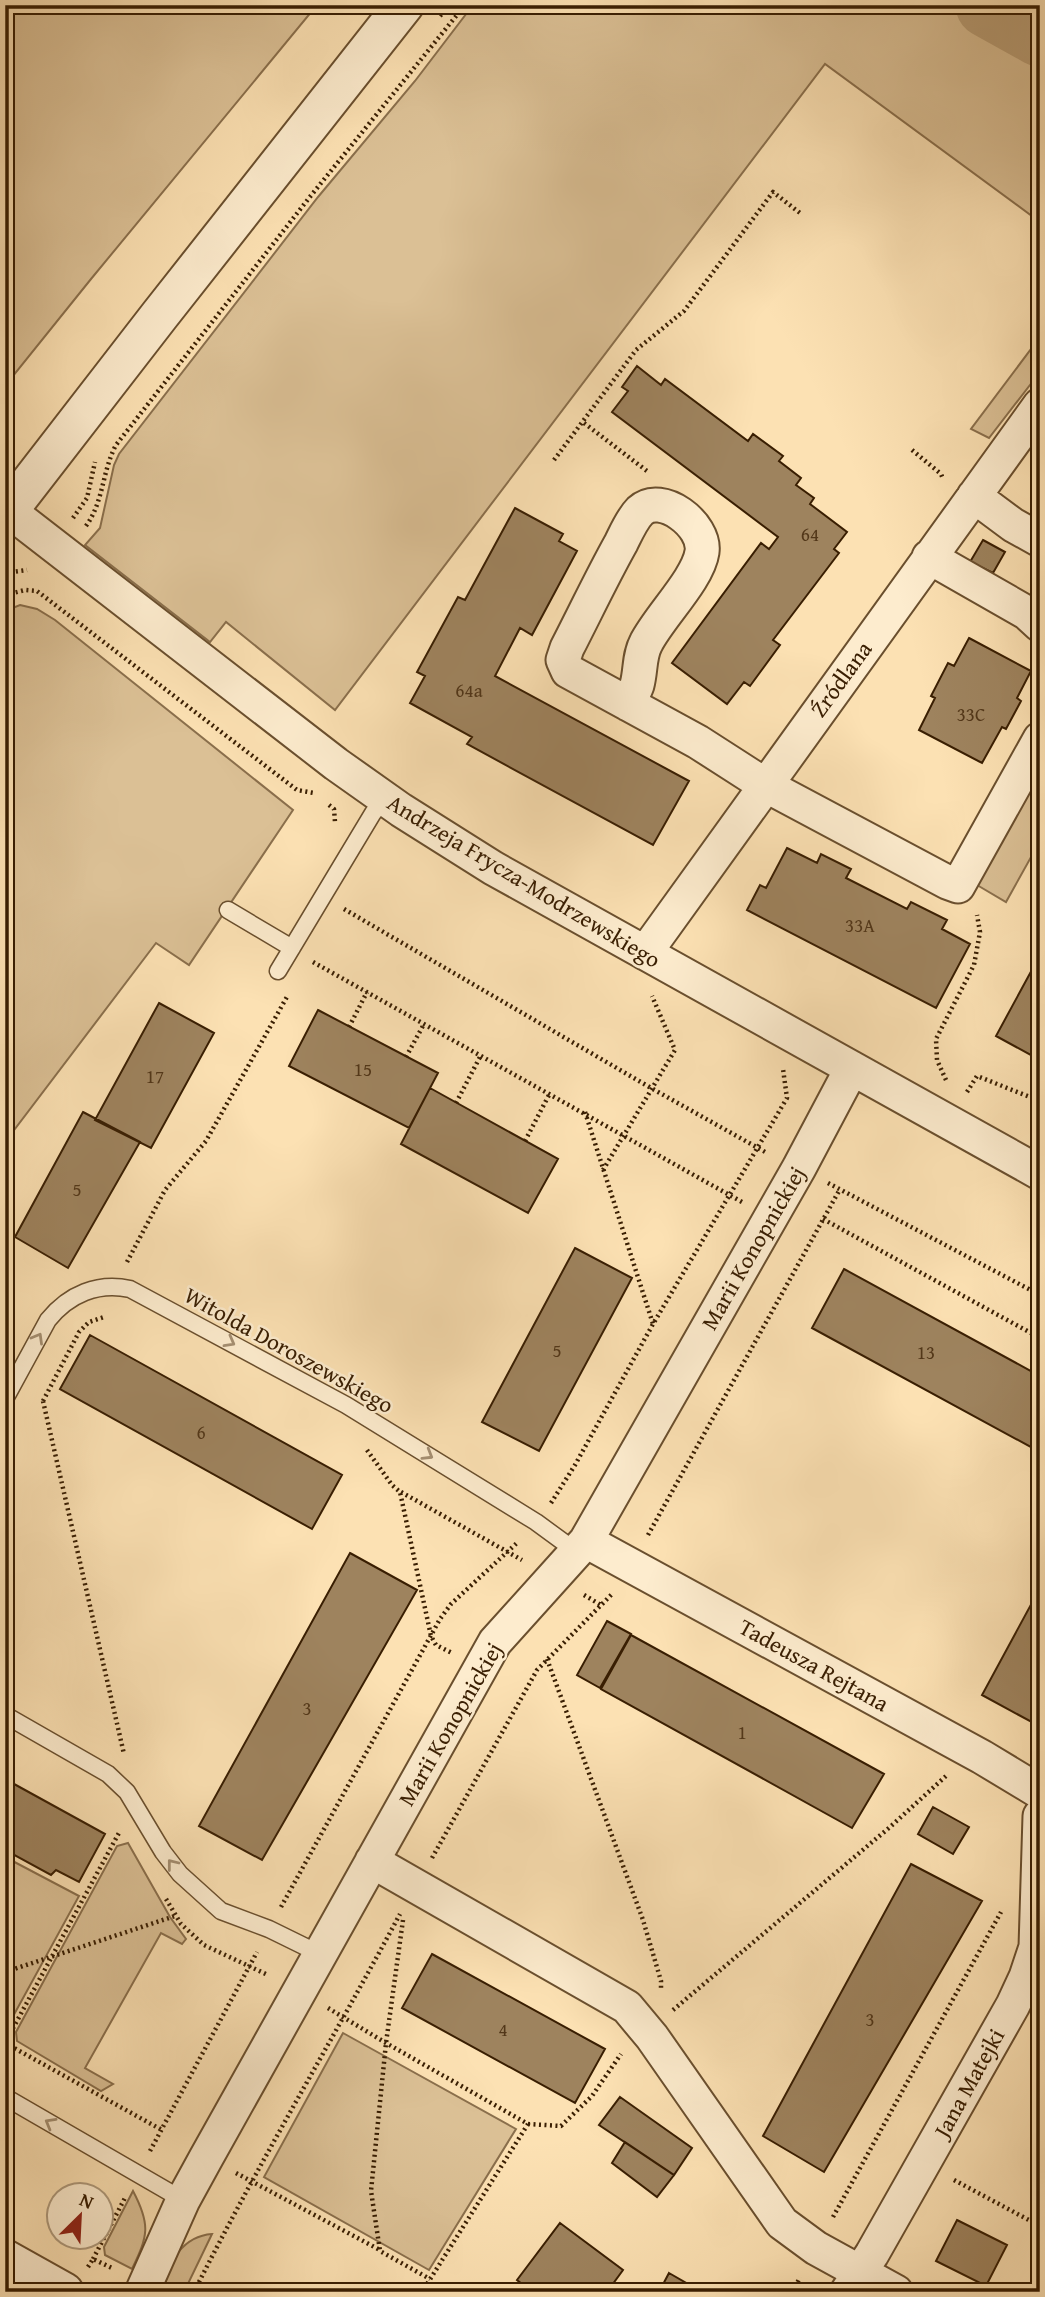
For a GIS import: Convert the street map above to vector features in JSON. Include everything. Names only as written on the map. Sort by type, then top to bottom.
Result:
[{"type":"street","points":[[7,513],[404,5]]},
{"type":"street","name":"Źródlana","points":[[645,953],[929,557],[959,491],[1040,405]]},
{"type":"street","points":[[959,491],[1040,540]]},
{"type":"street","points":[[628,704],[637,685],[641,654],[647,641],[702,554],[699,533],[693,523],[658,505],[647,505],[638,513],[618,548],[563,660],[568,671],[698,743],[765,785],[958,886],[1040,740]]},
{"type":"street","name":"Andrzeja Frycza-Modrzewskiego","points":[[7,513],[336,764],[384,799],[493,869],[1040,1173]]},
{"type":"street","points":[[929,557],[1027,613],[1040,625]]},
{"type":"street","name":"Marii Konopnickiej","points":[[142,2292],[183,2200],[495,1642],[573,1556],[771,1217],[852,1068]]},
{"type":"street","name":"Tadeusza Rejtana","points":[[573,1556],[631,1565],[982,1757],[1040,1792]]},
{"type":"street","name":"Jana Matejki","points":[[853,2282],[1013,2005],[1032,1961],[1037,1935],[1040,1816]]},
{"type":"street","points":[[372,1861],[654,2022],[782,2223],[816,2248],[853,2282],[896,2292]]},
{"type":"street","points":[[5,2259],[64,2292]]},
{"type":"lane","points":[[278,971],[384,799]]},
{"type":"lane","points":[[228,910],[292,948]]},
{"type":"lane","points":[[5,1399],[48,1320],[64,1304],[85,1292],[115,1286]]},
{"type":"lane","name":"Witolda Doroszewskiego","points":[[115,1286],[131,1290],[346,1405],[536,1522],[573,1556]]},
{"type":"lane","points":[[5,1715],[108,1774],[127,1792],[163,1852],[180,1874],[221,1911],[320,1954]]},
{"type":"lane","points":[[5,2097],[183,2200]]},
{"type":"path","points":[[37,591],[46,575],[95,512],[116,445],[465,5]]},
{"type":"path","points":[[554,460],[636,350],[684,311],[773,192],[800,213]]},
{"type":"path","points":[[584,423],[655,477]]},
{"type":"path","points":[[912,450],[959,491]]},
{"type":"path","points":[[638,481],[645,469]]},
{"type":"path","points":[[5,595],[24,590],[37,591],[297,790],[314,793],[321,798]]},
{"type":"path","points":[[314,793],[336,764]]},
{"type":"path","points":[[327,803],[336,816],[331,829]]},
{"type":"path","points":[[947,1082],[937,1060],[936,1039],[974,965],[980,932],[975,912],[958,886]]},
{"type":"path","points":[[323,896],[758,1149],[1040,1295]]},
{"type":"path","points":[[603,1170],[675,1050],[643,974],[645,953]]},
{"type":"path","points":[[308,959],[771,1217]]},
{"type":"path","points":[[115,1286],[165,1190],[206,1141],[294,984]]},
{"type":"path","points":[[349,1027],[367,992]]},
{"type":"path","points":[[406,1057],[424,1024]]},
{"type":"path","points":[[93,2259],[440,1619],[451,1604],[507,1552],[545,1511],[575,1465],[653,1324],[787,1098],[777,1027]]},
{"type":"path","points":[[456,1102],[481,1055]]},
{"type":"path","points":[[962,1100],[977,1076],[1040,1101]]},
{"type":"path","points":[[525,1141],[550,1093]]},
{"type":"path","points":[[585,1112],[653,1324]]},
{"type":"path","points":[[416,1886],[537,1670],[617,1590],[839,1189]]},
{"type":"path","points":[[822,1219],[1040,1338]]},
{"type":"path","points":[[43,1401],[79,1332],[89,1322],[108,1316]]},
{"type":"path","points":[[31,1350],[130,1783],[127,1792]]},
{"type":"path","points":[[364,1446],[400,1492],[507,1552],[573,1556],[601,1605]]},
{"type":"path","points":[[400,1492],[431,1636],[436,1645],[480,1668]]},
{"type":"path","points":[[547,1659],[646,1929],[661,1981],[654,2022]]},
{"type":"path","points":[[528,2124],[561,2126],[592,2096],[633,2035],[654,2022],[880,1836],[952,1771]]},
{"type":"path","points":[[124,1824],[5,2043],[162,2130]]},
{"type":"path","points":[[194,2292],[405,1905],[386,2043],[371,2191],[380,2251]]},
{"type":"path","points":[[793,2292],[1002,1909]]},
{"type":"path","points":[[5,1972],[175,1916]]},
{"type":"path","points":[[206,2158],[430,2279]]},
{"type":"path","points":[[924,2163],[1040,2226]]},
{"type":"path","points":[[790,2273],[797,2284]]},
{"type":"shaded area","points":[[5,5],[317,5],[5,386]]},
{"type":"shaded area","points":[[473,5],[945,5],[1040,59],[1040,222],[825,64],[335,710],[226,622],[210,642],[85,545],[100,528],[114,465],[119,454],[318,197],[415,81]]},
{"type":"shaded area","points":[[1040,337],[1040,372],[989,438],[971,429]]},
{"type":"shaded area","points":[[20,605],[37,609],[55,620],[293,810],[189,965],[156,943],[5,1142],[5,611]]},
{"type":"shaded area","points":[[1029,790],[1040,796],[1040,841],[1006,902],[977,885]]},
{"type":"shaded area","points":[[128,1843],[170,1917],[186,1939],[182,1944],[161,1933],[85,2068],[113,2084],[101,2091],[17,2041],[16,2032],[117,1846]]},
{"type":"shaded area","points":[[5,1857],[79,1896],[5,2031]]},
{"type":"shaded area","points":[[343,2033],[516,2129],[429,2270],[264,2177]]},
{"type":"shaded area","points":[[133,2191],[143,2213],[145,2230],[132,2269],[105,2255],[105,2252],[116,2252],[116,2224]]},
{"type":"shaded area","points":[[212,2234],[184,2292],[172,2292],[165,2288],[169,2269],[178,2252],[193,2240]]},
{"type":"building","points":[[637,366],[661,385],[665,379],[748,441],[753,434],[783,456],[779,461],[801,478],[796,485],[814,498],[810,504],[847,532],[834,549],[839,553],[773,640],[780,645],[750,686],[744,682],[727,704],[672,663],[761,543],[769,549],[778,537],[612,412],[628,391],[622,387]]},
{"type":"building","points":[[515,508],[563,534],[559,541],[577,551],[532,635],[520,628],[495,676],[689,781],[653,845],[467,744],[472,737],[410,703],[425,676],[417,672],[458,597],[465,600]]},
{"type":"building","points":[[983,540],[1005,552],[993,573],[970,562]]},
{"type":"building","points":[[969,638],[1031,671],[1017,698],[1021,701],[1006,729],[1002,727],[982,763],[919,730],[935,698],[931,696],[948,663],[954,666]]},
{"type":"building","points":[[787,848],[817,863],[821,854],[851,869],[846,878],[907,909],[911,902],[947,920],[942,929],[970,944],[936,1008],[747,910],[760,885],[766,888]]},
{"type":"building","points":[[1040,955],[1040,1060],[996,1036]]},
{"type":"building","points":[[159,1003],[214,1033],[151,1148],[95,1120]]},
{"type":"building","points":[[318,1010],[438,1073],[409,1128],[289,1066]]},
{"type":"building","points":[[430,1088],[558,1159],[528,1213],[401,1144]]},
{"type":"building","points":[[83,1112],[140,1142],[68,1268],[15,1237]]},
{"type":"building","points":[[575,1248],[632,1278],[539,1451],[482,1422]]},
{"type":"building","points":[[844,1269],[1040,1376],[1040,1452],[812,1328]]},
{"type":"building","points":[[90,1335],[342,1475],[312,1529],[60,1389]]},
{"type":"building","points":[[350,1553],[417,1590],[262,1860],[199,1826]]},
{"type":"building","points":[[1040,1588],[1040,1724],[1039,1726],[982,1695]]},
{"type":"building","points":[[607,1621],[631,1634],[600,1688],[577,1675]]},
{"type":"building","points":[[631,1635],[884,1774],[852,1828],[601,1689]]},
{"type":"building","points":[[5,1779],[105,1834],[79,1882],[56,1870],[51,1875],[5,1850]]},
{"type":"building","points":[[933,1807],[969,1827],[953,1854],[918,1834]]},
{"type":"building","points":[[911,1864],[982,1901],[824,2172],[763,2136]]},
{"type":"building","points":[[432,1954],[605,2049],[575,2103],[402,2008]]},
{"type":"building","points":[[620,2097],[692,2148],[674,2175],[599,2125]]},
{"type":"building","points":[[625,2142],[674,2175],[657,2197],[612,2163]]},
{"type":"building","points":[[957,2220],[1007,2245],[986,2286],[936,2261]]},
{"type":"building","points":[[560,2223],[623,2270],[607,2292],[532,2292],[517,2280]]},
{"type":"building","points":[[669,2273],[702,2292],[659,2292]]},
{"type":"building","points":[[1036,2275],[1040,2276],[1040,2292],[1026,2292]]},
{"type":"waterway","points":[[988,5],[1040,34]]}]
